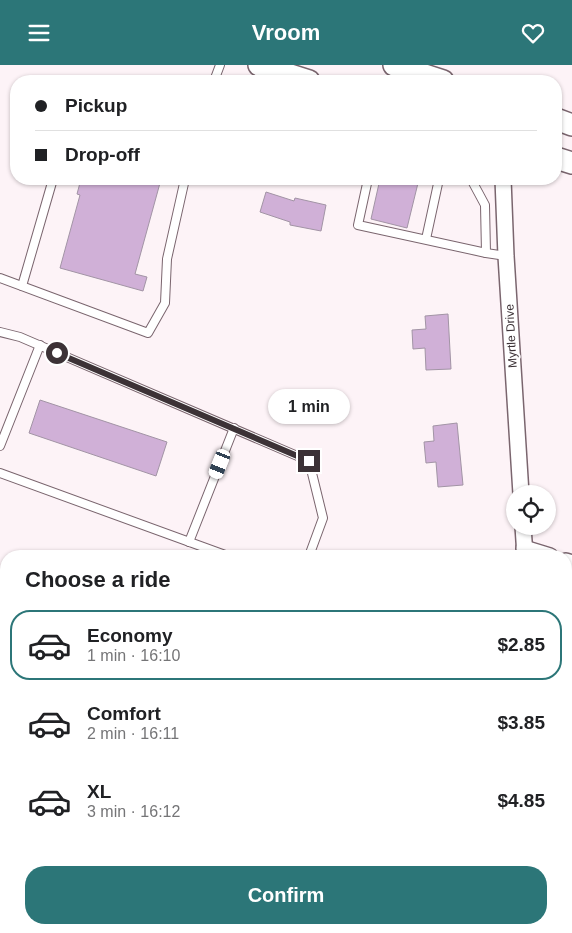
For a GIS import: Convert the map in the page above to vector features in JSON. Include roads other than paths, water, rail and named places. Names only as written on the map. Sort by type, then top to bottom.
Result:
[{"type":"main road","points":[[259,65],[290,75]]},
{"type":"main road","points":[[394,65],[425,75]]},
{"type":"street","name":"Myrtle Drive","points":[[503,185],[520,485]]},
{"type":"street","points":[[523,535],[524,550]]},
{"type":"lane","points":[[22,286],[51,185]]},
{"type":"lane","points":[[0,278],[148,333],[166,303],[167,259],[184,185]]},
{"type":"lane","points":[[367,185],[358,225],[506,256]]},
{"type":"lane","points":[[426,239],[438,185]]},
{"type":"lane","points":[[475,185],[486,205],[486,253]]},
{"type":"lane","points":[[486,205],[504,205]]},
{"type":"lane","points":[[0,332],[40,345],[309,461],[323,518],[311,550]]},
{"type":"lane","points":[[0,446],[40,345]]},
{"type":"lane","points":[[189,542],[234,428]]},
{"type":"lane","points":[[0,473],[211,550]]}]
